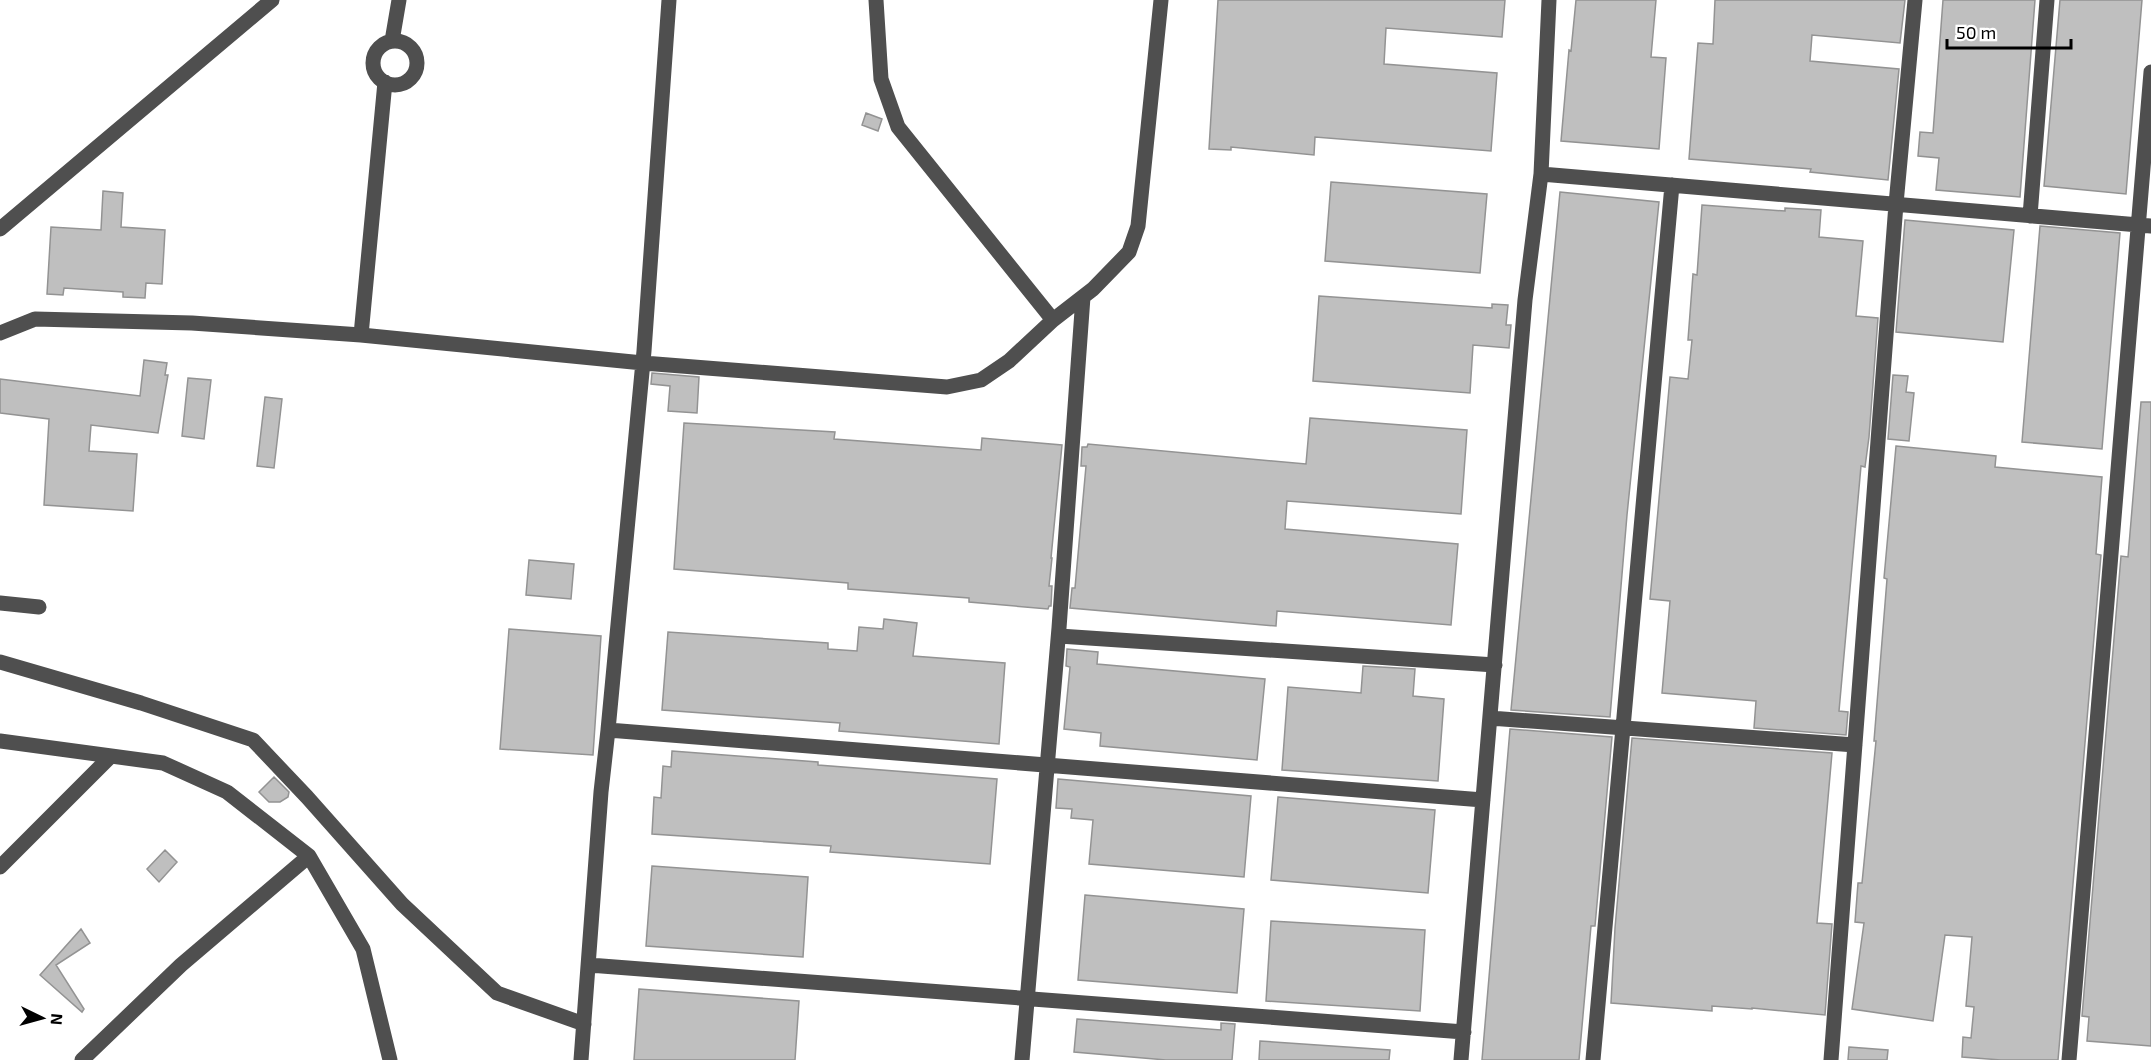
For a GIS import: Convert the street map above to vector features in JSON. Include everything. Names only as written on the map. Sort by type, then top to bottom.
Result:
[{"type":"street","points":[[0,229],[272,0]]},
{"type":"street","points":[[392,41],[399,0]]},
{"type":"street","points":[[581,1060],[590,965],[601,792],[643,363],[669,0]]},
{"type":"street","points":[[876,0],[881,79],[898,127],[1053,320]]},
{"type":"street","points":[[0,333],[35,319],[192,323],[361,335],[643,363],[947,387],[981,380],[1009,361],[1053,320],[1083,297],[1129,252],[1138,226],[1161,0]]},
{"type":"street","points":[[1461,1060],[1525,300],[1540,174],[1549,0]]},
{"type":"street","points":[[1831,1060],[1896,204],[1916,0]]},
{"type":"street","points":[[2030,216],[2047,0]]},
{"type":"street","points":[[392,41],[407,44],[417,61],[410,79],[401,84],[392,85],[376,74],[373,65],[374,55],[379,47],[392,41]]},
{"type":"street","points":[[2069,1060],[2145,225],[2151,72]]},
{"type":"street","points":[[361,335],[385,82]]},
{"type":"street","points":[[1540,174],[2145,225]]},
{"type":"street","points":[[1593,1060],[1672,185]]},
{"type":"street","points":[[1023,1060],[1059,636],[1083,297]]},
{"type":"street","points":[[0,603],[39,606]]},
{"type":"street","points":[[1059,636],[1494,665]]},
{"type":"street","points":[[0,662],[141,703],[253,740],[307,796],[402,904],[497,993],[584,1024]]},
{"type":"street","points":[[1490,718],[1855,745]]},
{"type":"street","points":[[608,730],[1483,800]]},
{"type":"street","points":[[0,741],[163,763],[227,792],[309,856],[363,949],[390,1060]]},
{"type":"street","points":[[0,867],[110,757]]},
{"type":"street","points":[[82,1060],[181,965],[309,856]]},
{"type":"street","points":[[590,965],[1464,1032]]},
{"type":"building","points":[[1218,0],[1505,0],[1502,37],[1386,28],[1384,64],[1497,73],[1491,151],[1315,137],[1314,155],[1231,147],[1231,150],[1209,149]]},
{"type":"building","points":[[1576,0],[1656,0],[1651,57],[1666,58],[1659,149],[1561,141]]},
{"type":"building","points":[[1715,0],[1905,0],[1900,43],[1812,35],[1810,61],[1899,69],[1888,180],[1810,172],[1811,169],[1689,159],[1698,43],[1713,44]]},
{"type":"building","points":[[1943,0],[2035,0],[2020,197],[1936,190],[1939,158],[1918,156],[1920,132],[1933,133]]},
{"type":"building","points":[[2060,0],[2142,0],[2126,194],[2044,186]]},
{"type":"building","points":[[866,113],[882,119],[878,131],[862,125]]},
{"type":"building","points":[[1331,182],[1487,194],[1480,273],[1325,261]]},
{"type":"building","points":[[103,191],[123,193],[121,227],[165,230],[162,284],[146,283],[145,298],[123,297],[123,292],[64,288],[63,295],[47,294],[51,227],[101,230]]},
{"type":"building","points":[[1560,192],[1659,202],[1627,515],[1610,717],[1511,710]]},
{"type":"building","points":[[1702,205],[1785,211],[1785,208],[1821,210],[1819,237],[1863,241],[1856,316],[1878,318],[1869,437],[1865,467],[1861,466],[1839,711],[1848,712],[1846,735],[1754,728],[1756,701],[1662,693],[1670,601],[1650,599],[1670,377],[1688,379],[1692,340],[1688,340],[1693,274],[1697,275]]},
{"type":"building","points":[[1905,220],[2014,230],[2003,342],[1896,332]]},
{"type":"building","points":[[2040,226],[2120,233],[2102,449],[2022,442]]},
{"type":"building","points":[[1319,296],[1492,308],[1492,304],[1508,305],[1506,325],[1511,325],[1509,348],[1473,345],[1470,393],[1313,381]]},
{"type":"building","points":[[144,360],[167,363],[165,375],[168,375],[158,433],[91,425],[89,451],[137,454],[133,511],[44,505],[49,419],[0,413],[0,379],[140,396]]},
{"type":"building","points":[[652,373],[699,377],[697,413],[668,411],[670,386],[651,384]]},
{"type":"building","points":[[1893,375],[1908,376],[1906,392],[1914,393],[1909,441],[1888,439]]},
{"type":"building","points":[[188,378],[211,380],[204,439],[182,436]]},
{"type":"building","points":[[265,397],[282,399],[274,468],[257,466]]},
{"type":"building","points":[[2141,402],[2151,402],[2151,1046],[2087,1041],[2089,1017],[2082,1016],[2121,556],[2128,557]]},
{"type":"building","points":[[1310,418],[1467,430],[1461,514],[1287,501],[1285,529],[1458,544],[1451,625],[1277,611],[1276,626],[1070,608],[1072,588],[1075,588],[1086,466],[1081,466],[1082,447],[1087,447],[1088,444],[1306,464]]},
{"type":"building","points":[[684,423],[835,432],[834,439],[981,450],[982,438],[1062,445],[1049,586],[1052,586],[1051,606],[1048,609],[969,602],[969,598],[848,589],[848,583],[674,569]]},
{"type":"building","points":[[1896,446],[1996,456],[1995,467],[2102,477],[2096,554],[2101,555],[2058,1060],[1962,1057],[1963,1037],[1971,1038],[1974,1007],[1966,1006],[1972,937],[1945,935],[1933,1021],[1852,1009],[1864,923],[1855,922],[1858,883],[1862,883],[1876,741],[1874,741],[1887,579],[1884,578]]},
{"type":"building","points":[[529,560],[574,564],[571,599],[526,595]]},
{"type":"building","points":[[884,619],[917,623],[913,656],[1005,663],[999,744],[839,731],[840,723],[662,710],[668,632],[828,643],[828,649],[857,651],[859,627],[883,629]]},
{"type":"building","points":[[509,629],[601,636],[593,755],[500,749]]},
{"type":"building","points":[[1067,649],[1098,652],[1097,664],[1265,679],[1257,760],[1100,746],[1101,733],[1064,729],[1070,667],[1066,666]]},
{"type":"building","points":[[1363,666],[1415,669],[1413,696],[1444,699],[1438,781],[1282,770],[1288,687],[1361,693]]},
{"type":"building","points":[[1510,729],[1612,737],[1595,926],[1591,926],[1579,1060],[1482,1060]]},
{"type":"building","points":[[1632,738],[1832,753],[1817,923],[1832,924],[1825,1015],[1752,1008],[1712,1006],[1712,1011],[1611,1003],[1615,928]]},
{"type":"building","points":[[672,751],[997,779],[990,864],[830,852],[831,846],[652,834],[654,797],[661,798],[663,766],[671,767]]},
{"type":"building","points":[[274,777],[289,792],[288,797],[280,802],[269,802],[259,792]]},
{"type":"building","points":[[1058,779],[1251,796],[1244,877],[1089,864],[1093,820],[1071,818],[1072,809],[1056,808]]},
{"type":"building","points":[[1278,797],[1435,810],[1428,893],[1271,880]]},
{"type":"building","points":[[165,850],[177,862],[159,882],[147,869]]},
{"type":"building","points":[[652,866],[808,877],[803,957],[646,946]]},
{"type":"building","points":[[1085,895],[1244,909],[1237,993],[1078,980]]},
{"type":"building","points":[[1271,921],[1425,930],[1420,1011],[1266,1001]]},
{"type":"building","points":[[81,929],[90,943],[56,965],[84,1009],[82,1012],[40,975]]},
{"type":"building","points":[[639,989],[799,1001],[795,1060],[634,1060]]},
{"type":"building","points":[[1077,1019],[1221,1030],[1221,1023],[1235,1024],[1232,1060],[1166,1060],[1074,1052]]},
{"type":"building","points":[[1260,1041],[1390,1050],[1389,1060],[1259,1060]]},
{"type":"building","points":[[1849,1047],[1888,1050],[1887,1060],[1848,1060]]}]
